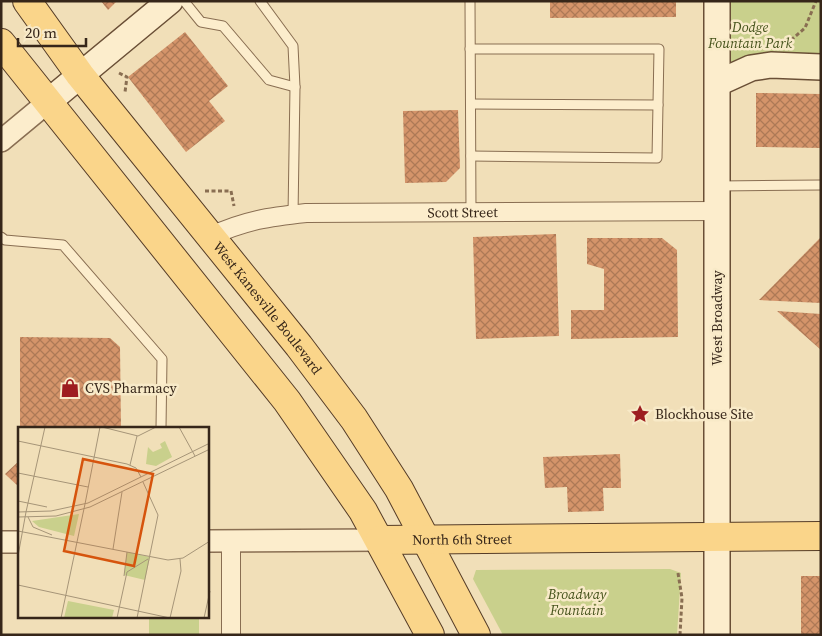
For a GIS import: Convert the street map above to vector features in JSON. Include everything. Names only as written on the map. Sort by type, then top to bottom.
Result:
[{"type":"main road","name":"West Kanesville Boulevard","points":[[27,1],[80,75],[299,346],[354,420],[399,488],[476,635]]},
{"type":"main road","points":[[48,102],[170,1]]},
{"type":"main road","name":"West Broadway","points":[[717,1],[717,635]]},
{"type":"main road","points":[[1,43],[287,400],[328,457],[380,540],[430,635]]},
{"type":"main road","points":[[718,83],[751,68],[771,65],[821,67]]},
{"type":"main road","name":"North 6th Street","points":[[380,540],[821,536]]},
{"type":"street","points":[[1,141],[48,102]]},
{"type":"street","name":"Scott Street","points":[[211,236],[238,223],[293,215],[717,211]]},
{"type":"street","name":"North 6th Street","points":[[209,541],[380,540]]},
{"type":"street","points":[[231,541],[231,635]]},
{"type":"street","points":[[1,542],[18,542]]},
{"type":"lane","points":[[184,1],[201,22],[223,26],[268,80],[295,87]]},
{"type":"lane","points":[[260,1],[294,46],[293,215]]},
{"type":"lane","points":[[470,1],[471,212]]},
{"type":"lane","points":[[470,49],[658,49],[657,158],[471,156]]},
{"type":"lane","points":[[471,104],[658,104]]},
{"type":"lane","points":[[717,186],[821,185]]},
{"type":"lane","points":[[1,237],[6,240],[63,246],[162,360],[161,427]]},
{"type":"path","points":[[791,40],[805,28],[816,1]]},
{"type":"path","points":[[120,74],[127,77]]},
{"type":"path","points":[[678,573],[682,598],[680,635]]},
{"type":"green space","name":"Dodge Fountain Park","points":[[717,1],[821,1],[821,67],[718,83]]},
{"type":"green space","name":"Broadway Fountain","points":[[670,569],[681,573],[677,635],[503,635],[473,579],[476,570]]},
{"type":"green space","points":[[149,618],[199,618],[199,635],[149,635]]},
{"type":"building","points":[[101,1],[117,1],[108,10]]},
{"type":"building","points":[[550,1],[676,1],[676,17],[550,18]]},
{"type":"building","points":[[185,32],[228,86],[209,101],[225,121],[186,152],[128,77]]},
{"type":"building","points":[[756,93],[821,94],[821,148],[756,147]]},
{"type":"building","points":[[458,110],[460,168],[446,182],[405,183],[403,111]]},
{"type":"building","points":[[556,234],[559,336],[476,339],[473,237]]},
{"type":"building","points":[[821,237],[821,303],[759,300]]},
{"type":"building","points":[[587,238],[662,238],[677,250],[678,337],[571,339],[571,310],[604,310],[604,269],[587,264]]},
{"type":"building","points":[[777,311],[821,314],[821,350]]},
{"type":"building","name":"CVS Pharmacy","points":[[20,337],[110,338],[120,347],[121,427],[20,427]]},
{"type":"building","points":[[620,454],[621,488],[603,488],[604,511],[568,512],[567,487],[545,488],[543,457]]},
{"type":"building","points":[[18,462],[18,486],[5,474]]},
{"type":"building","points":[[801,576],[821,576],[821,635],[801,635]]},
{"type":"place","name":"CVS Pharmacy","points":[[70,388]]},
{"type":"place","name":"Blockhouse Site","points":[[640,414]]}]
